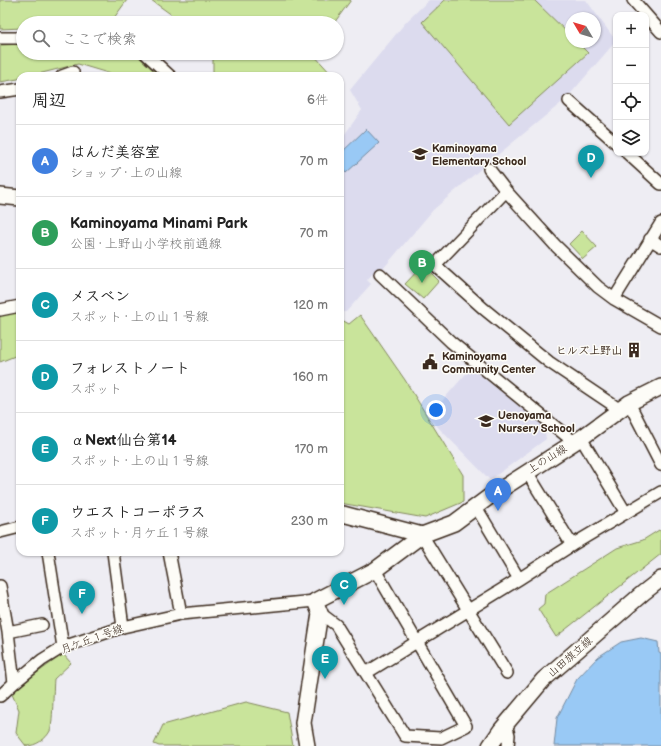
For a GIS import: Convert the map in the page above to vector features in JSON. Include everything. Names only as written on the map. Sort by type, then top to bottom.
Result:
[{"type":"street","points":[[633,0],[661,32]]},
{"type":"street","points":[[0,38],[16,38]]},
{"type":"street","points":[[153,60],[166,72]]},
{"type":"street","points":[[0,92],[16,90]]},
{"type":"street","points":[[569,102],[613,141]]},
{"type":"street","points":[[630,156],[661,184]]},
{"type":"street","points":[[489,169],[506,191],[555,245],[598,287],[614,299],[661,326]]},
{"type":"street","points":[[506,191],[435,265],[484,310],[549,362],[624,406],[661,465]]},
{"type":"street","points":[[0,196],[16,198]]},
{"type":"street","points":[[614,299],[661,223]]},
{"type":"street","points":[[650,239],[661,246]]},
{"type":"street","points":[[380,274],[451,342],[578,440],[626,513]]},
{"type":"street","points":[[0,310],[16,307]]},
{"type":"street","name":"上の山線","points":[[317,607],[375,570],[422,535],[454,523],[489,496],[578,440],[624,406],[661,387]]},
{"type":"street","points":[[527,472],[572,545]]},
{"type":"street","points":[[366,673],[572,545],[661,492]]},
{"type":"street","points":[[476,507],[519,579]]},
{"type":"street","points":[[344,514],[422,535],[507,673]]},
{"type":"street","points":[[0,532],[16,528]]},
{"type":"street","points":[[49,556],[64,647]]},
{"type":"street","points":[[113,556],[122,627]]},
{"type":"street","points":[[170,556],[181,614]]},
{"type":"street","points":[[317,607],[336,625],[405,736],[441,738],[466,726],[418,641],[375,570]]},
{"type":"street","name":"山田旗立線","points":[[490,746],[506,724],[543,680],[661,579]]},
{"type":"street","points":[[0,586],[8,632],[14,683]]},
{"type":"street","points":[[307,746],[303,724],[317,607]]},
{"type":"street","name":"月ケ丘１号線","points":[[0,696],[42,660],[64,647],[122,627],[181,614],[317,607]]},
{"type":"street","points":[[8,632],[42,625]]},
{"type":"street","points":[[506,724],[509,735],[508,746]]},
{"type":"shaded area","name":"Kaminoyama Elementary School","points":[[429,0],[586,0],[595,12],[565,12],[565,48],[601,48],[601,20],[613,37],[613,44],[566,99],[433,210],[382,270],[376,270],[367,280],[371,284],[346,312],[344,312],[344,135],[362,110],[350,90],[406,22]]},
{"type":"shaded area","name":"Uenoyama Nursery School","points":[[471,368],[544,426],[546,439],[490,480],[428,417]]},
{"type":"green space","points":[[0,0],[127,0],[115,16],[16,16],[16,28],[0,29]]},
{"type":"green space","points":[[151,0],[351,0],[339,16],[173,16]]},
{"type":"green space","points":[[445,0],[534,0],[565,30],[565,48],[583,48],[588,53],[509,124],[422,22]]},
{"type":"green space","points":[[16,44],[16,60],[142,60],[155,72],[105,72],[78,64],[46,72],[16,72],[16,79],[0,82],[0,45]]},
{"type":"green space","points":[[213,60],[318,60],[329,72],[213,72]]},
{"type":"green space","points":[[582,231],[597,247],[583,259],[569,244]]},
{"type":"green space","points":[[423,265],[439,281],[423,299],[405,284]]},
{"type":"green space","points":[[16,312],[16,356],[0,362],[0,316]]},
{"type":"green space","points":[[360,315],[405,380],[463,475],[463,502],[425,518],[344,504],[344,321],[349,324]]},
{"type":"green space","points":[[659,530],[661,532],[661,554],[556,637],[538,609],[544,604],[545,594],[617,548],[643,540]]},
{"type":"green space","points":[[63,654],[71,663],[54,679],[50,731],[40,742],[26,746],[16,733],[19,710],[11,692]]},
{"type":"green space","points":[[246,702],[287,712],[293,746],[159,746],[154,744],[163,725]]},
{"type":"water","points":[[366,129],[379,143],[346,173],[344,171],[344,150]]},
{"type":"water","points":[[641,638],[658,642],[659,653],[661,654],[661,746],[554,746],[557,718],[577,679],[598,657],[621,642]]},
{"type":"place","name":"Kaminoyama Elementary School","points":[[420,154]]},
{"type":"place","name":"フォレストノート","points":[[591,178]]},
{"type":"place","name":"Kaminoyama Minami Park","points":[[422,283]]},
{"type":"place","name":"ヒルズ上野山","points":[[634,350]]},
{"type":"place","name":"Kaminoyama Community Center","points":[[430,362]]},
{"type":"place","name":"Uenoyama Nursery School","points":[[486,421]]},
{"type":"place","name":"はんだ美容室","points":[[498,511]]},
{"type":"place","name":"メスベン","points":[[344,605]]},
{"type":"place","name":"ウエストコーポラス","points":[[82,614]]},
{"type":"place","name":"αNext仙台第14","points":[[325,679]]}]
